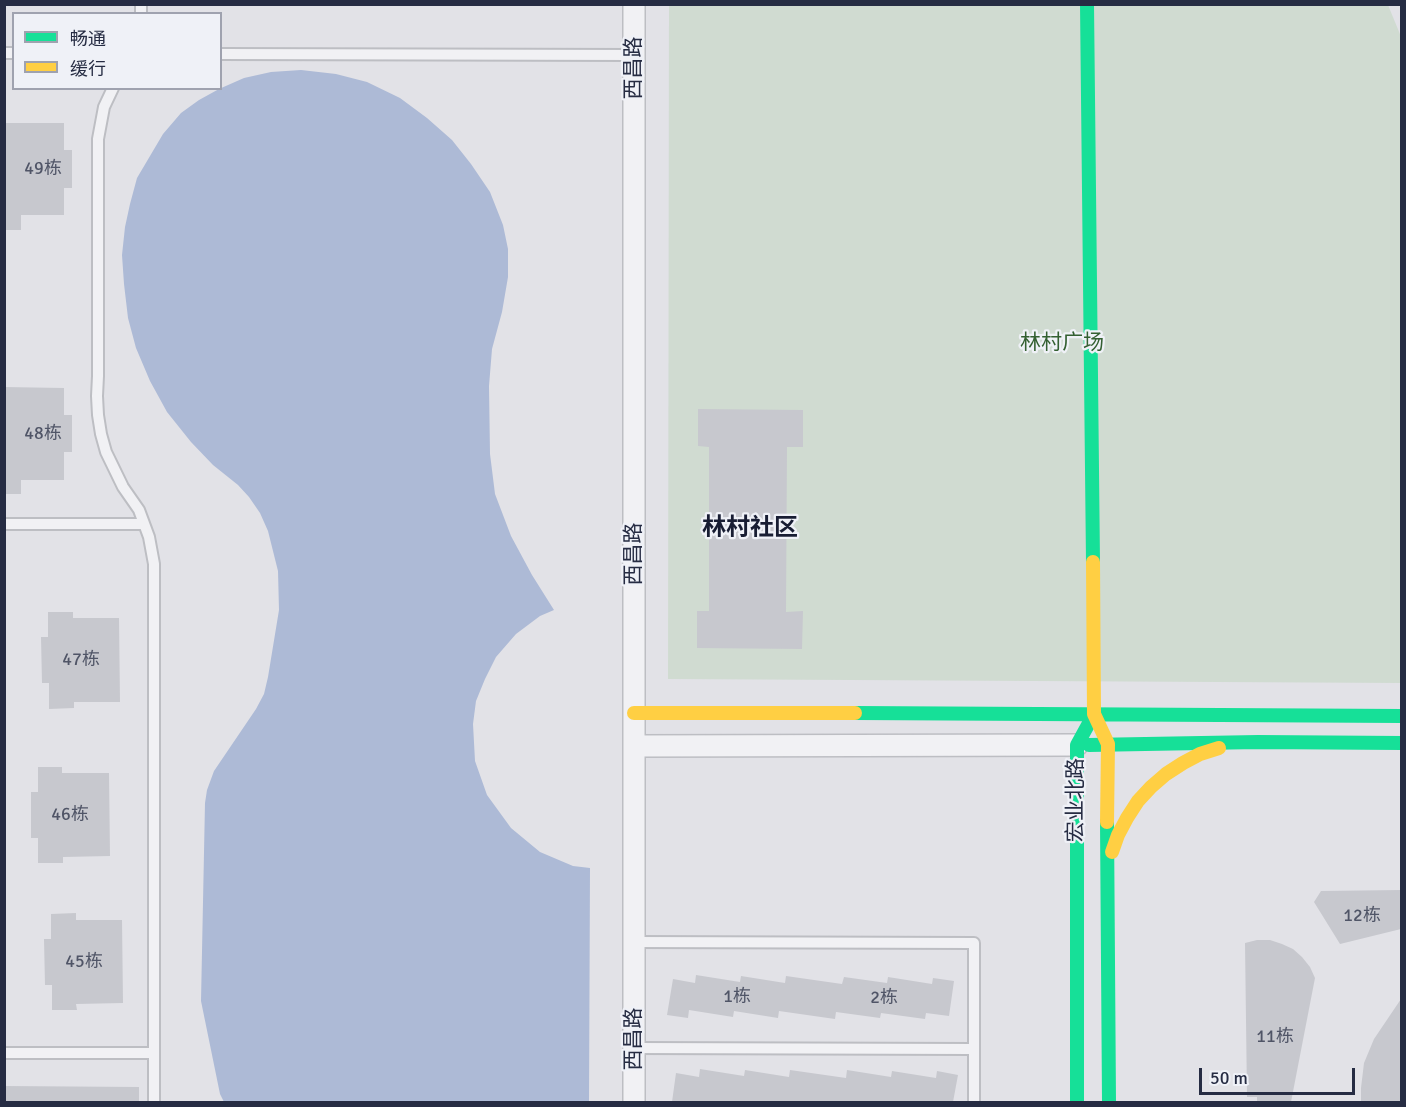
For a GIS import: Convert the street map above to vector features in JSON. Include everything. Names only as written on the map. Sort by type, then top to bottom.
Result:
[{"type":"main road","points":[[1087,4],[1094,714]]},
{"type":"main road","points":[[634,713],[1401,716]]},
{"type":"main road","name":"宏业北路","points":[[1094,714],[1108,744],[1109,1102]]},
{"type":"main road","name":"宏业北路","points":[[1077,1102],[1077,745],[1094,714]]},
{"type":"main road","points":[[1108,873],[1118,835],[1138,801],[1151,787],[1166,774],[1200,754],[1219,748],[1258,742]]},
{"type":"main road","points":[[1077,745],[1258,742],[1401,743]]},
{"type":"street","name":"西昌路","points":[[634,4],[634,1102]]},
{"type":"street","points":[[634,746],[1077,745]]},
{"type":"lane","points":[[222,54],[634,55]]},
{"type":"lane","points":[[112,90],[104,107],[98,139],[98,415],[106,452],[123,487],[139,510],[149,537],[154,564],[154,1102]]},
{"type":"lane","points":[[4,524],[144,525]]},
{"type":"lane","points":[[634,942],[974,943],[974,1102]]},
{"type":"lane","points":[[634,1048],[974,1048]]},
{"type":"lane","points":[[4,1053],[154,1053]]},
{"type":"green space","name":"林村广场","points":[[669,5],[1388,5],[1402,39],[1401,683],[668,679]]},
{"type":"water","points":[[301,70],[336,74],[367,82],[400,98],[452,140],[490,192],[503,225],[508,249],[508,277],[492,349],[489,386],[490,454],[495,494],[511,536],[554,610],[540,616],[516,634],[496,657],[476,701],[473,724],[475,761],[487,795],[511,828],[540,852],[573,866],[590,868],[589,1102],[224,1102],[220,1094],[201,1001],[205,803],[214,771],[264,694],[279,610],[278,571],[268,531],[260,513],[238,485],[213,465],[191,442],[167,412],[150,381],[136,348],[128,318],[122,255],[125,227],[137,178],[163,134],[181,113],[199,100],[244,78],[271,72]]},
{"type":"building","points":[[4,123],[64,123],[64,150],[72,150],[72,188],[64,188],[64,215],[21,215],[21,230],[4,230]]},
{"type":"building","points":[[4,387],[64,388],[64,415],[72,415],[72,452],[64,452],[64,480],[21,480],[21,494],[4,494]]},
{"type":"building","points":[[698,409],[803,410],[803,447],[787,447],[786,612],[803,611],[802,649],[697,648],[697,611],[709,611],[709,447],[698,446]]},
{"type":"building","points":[[48,612],[73,612],[73,618],[119,618],[120,702],[74,702],[74,708],[49,709],[49,683],[42,683],[41,637],[48,637]]},
{"type":"building","points":[[38,767],[62,767],[62,773],[109,773],[110,856],[63,857],[63,863],[38,863],[38,838],[31,838],[31,792],[38,792]]},
{"type":"building","points":[[1401,890],[1401,929],[1340,944],[1314,902],[1321,891]]},
{"type":"building","points":[[76,913],[76,920],[122,920],[123,1003],[76,1004],[77,1010],[52,1010],[52,985],[45,985],[44,939],[51,939],[51,914]]},
{"type":"building","points":[[1270,940],[1293,949],[1310,967],[1315,978],[1291,1102],[1257,1102],[1257,1097],[1247,1097],[1245,943]]},
{"type":"building","points":[[696,975],[740,982],[741,976],[785,983],[786,976],[842,984],[844,977],[887,983],[888,977],[932,984],[933,978],[954,981],[949,1016],[926,1013],[925,1019],[881,1013],[880,1018],[836,1012],[835,1019],[779,1011],[778,1018],[734,1011],[733,1017],[689,1010],[688,1018],[667,1015],[673,979],[695,983]]},
{"type":"building","points":[[1401,999],[1401,1102],[1361,1102],[1364,1063],[1374,1039]]},
{"type":"building","points":[[700,1069],[744,1076],[745,1070],[789,1077],[790,1070],[846,1078],[847,1070],[891,1077],[892,1071],[936,1078],[937,1071],[958,1075],[953,1102],[672,1102],[676,1073],[699,1077]]},
{"type":"building","points":[[4,1086],[139,1087],[139,1102],[4,1102]]},
{"type":"traffic: fast","points":[[1087,4],[1093,562]]},
{"type":"traffic: fast","points":[[855,713],[1402,716]]},
{"type":"traffic: fast","points":[[1077,1102],[1077,745],[1094,714]]},
{"type":"traffic: fast","points":[[1089,745],[1258,742],[1402,743]]},
{"type":"traffic: fast","points":[[1107,822],[1109,1102]]},
{"type":"traffic: slow","points":[[1093,562],[1094,714],[1108,744],[1107,822]]},
{"type":"traffic: slow","points":[[634,713],[855,713]]},
{"type":"traffic: slow","points":[[1112,852],[1127,818],[1151,787],[1183,763],[1219,748]]},
{"type":"district","name":"林村社区","points":[[750,529]]}]
